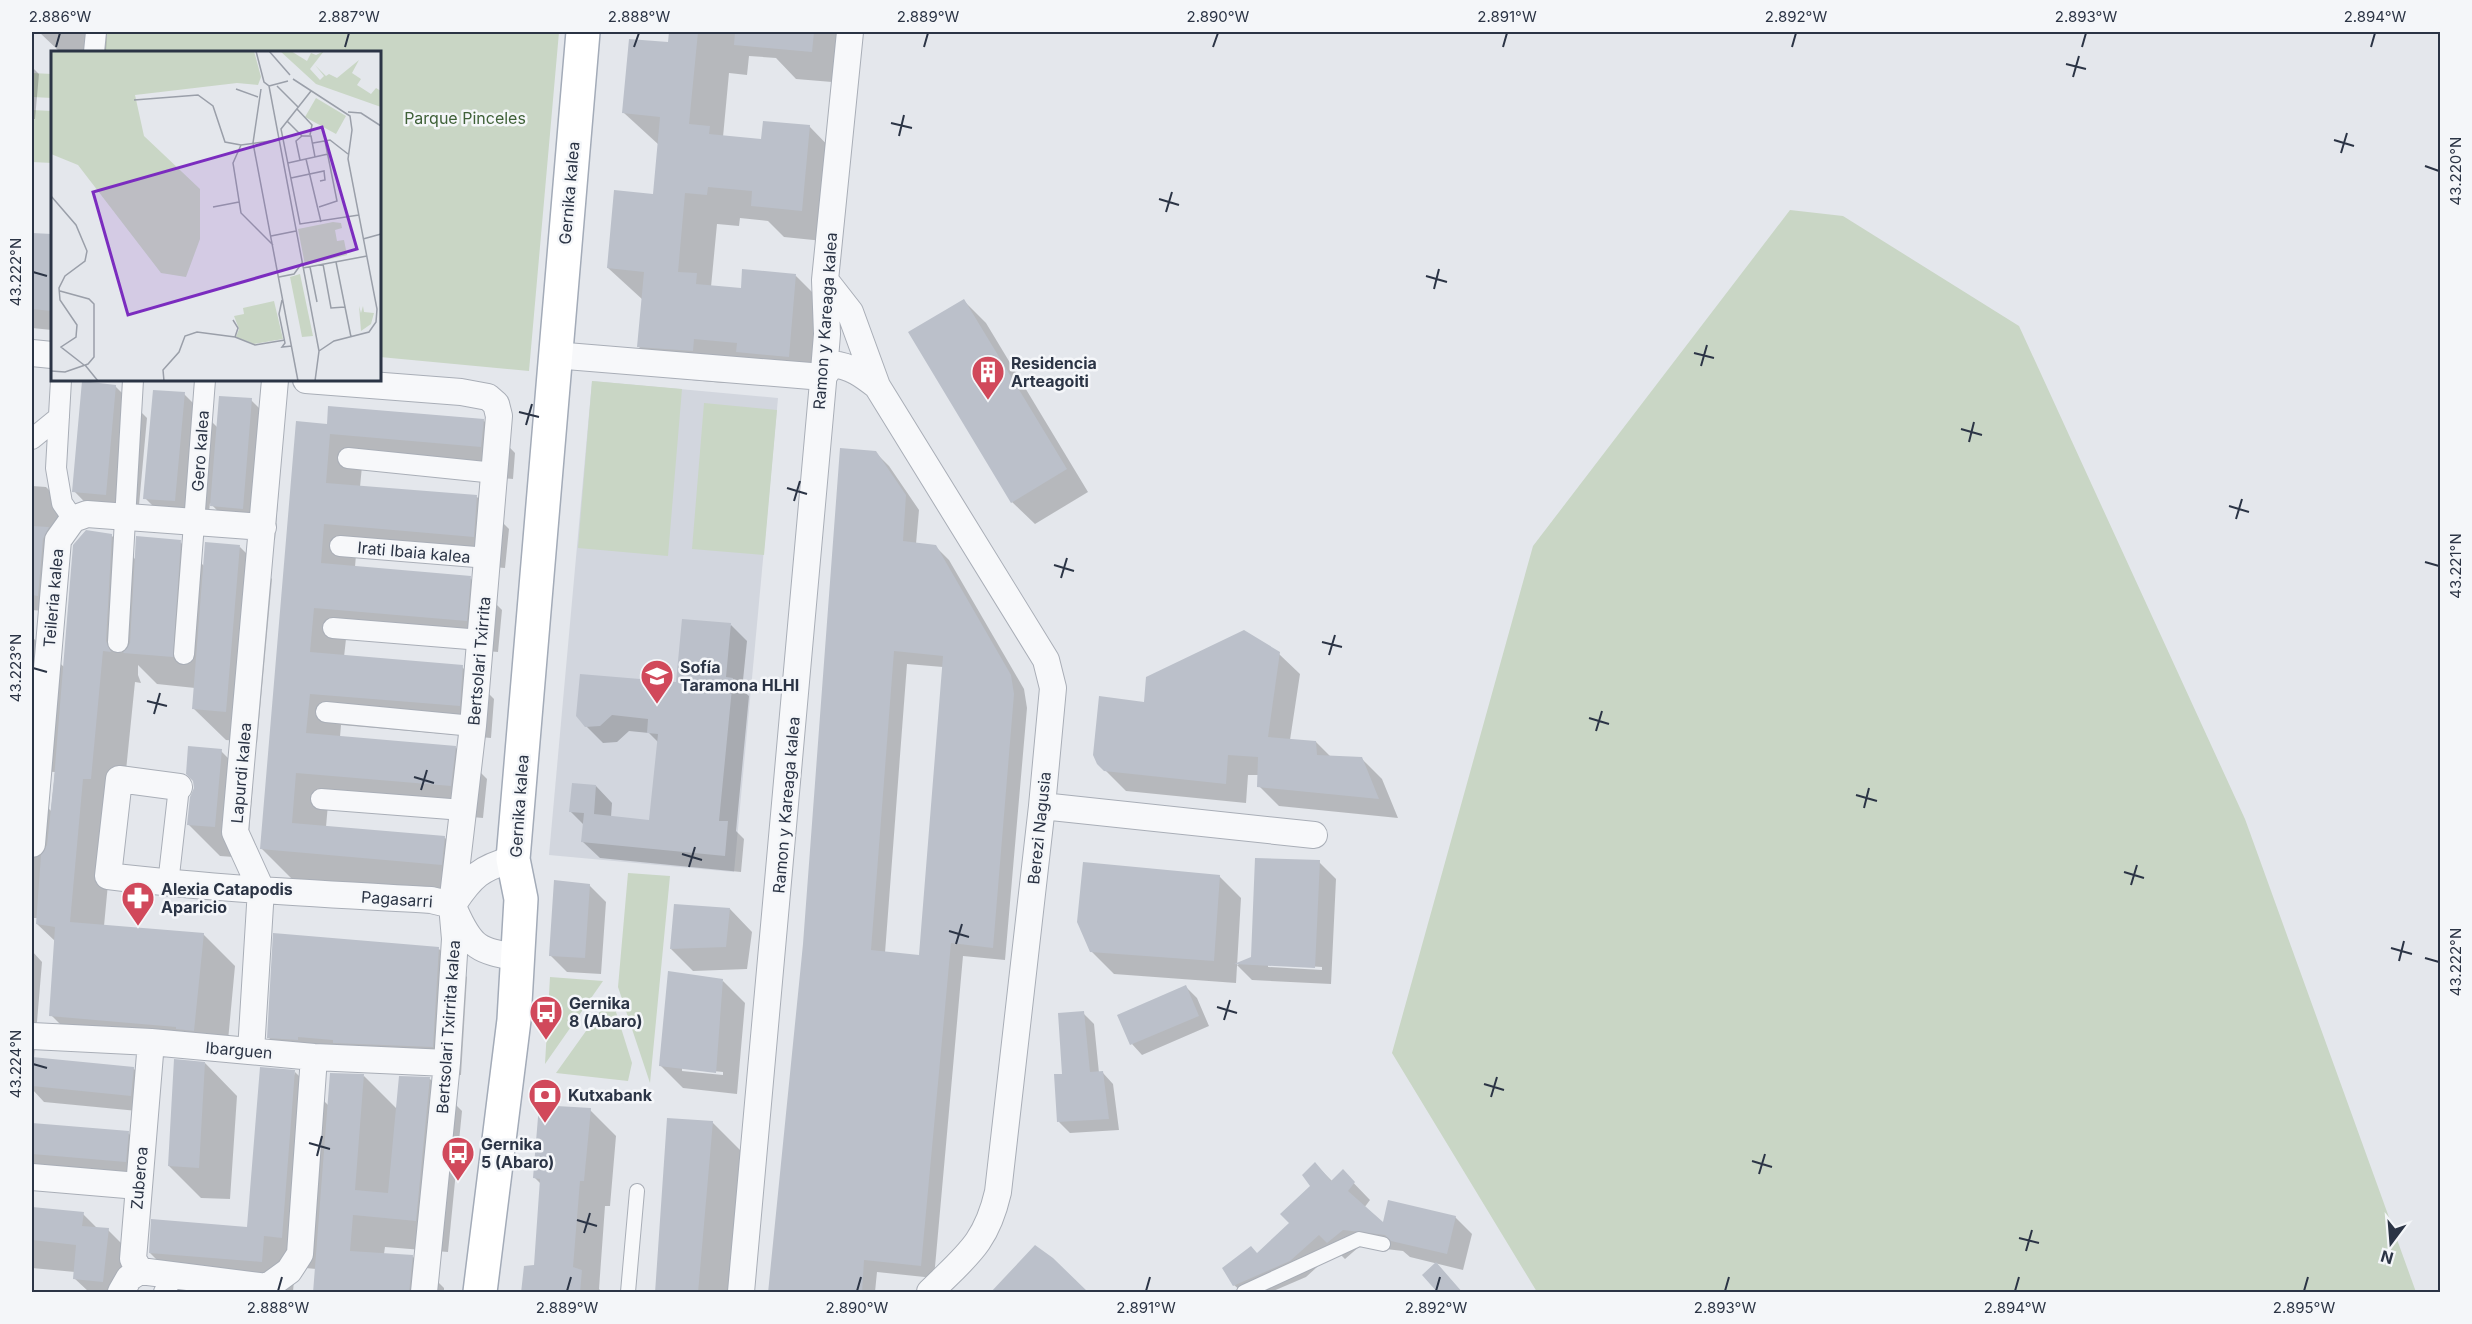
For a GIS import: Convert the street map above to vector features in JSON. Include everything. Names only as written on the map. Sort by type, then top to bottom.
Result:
[{"type":"main road","name":"Gernika kalea","points":[[480,1293],[514,1020],[521,898],[513,859],[583,32]]},
{"type":"street","points":[[94,51],[96,32]]},
{"type":"street","name":"Ramon y Kareaga kalea","points":[[741,1293],[827,334],[825,280],[850,32]]},
{"type":"street","name":"Berezi Nagusia","points":[[825,280],[850,312],[877,386],[1046,660],[1053,688],[1042,806],[996,1201],[992,1220],[980,1241],[930,1293]]},
{"type":"street","points":[[827,334],[841,331],[860,343]]},
{"type":"street","points":[[32,353],[51,355]]},
{"type":"street","points":[[554,355],[823,377],[832,364],[858,372],[877,386]]},
{"type":"street","points":[[61,381],[56,468],[62,503],[74,519],[87,514],[263,527]]},
{"type":"street","points":[[118,642],[133,381]]},
{"type":"street","name":"Gero kalea","points":[[194,522],[205,381]]},
{"type":"street","name":"Lapurdi kalea","points":[[251,1051],[261,889],[235,832],[275,381]]},
{"type":"street","name":"Bertsolari Txirrita","points":[[319,381],[461,392],[488,397],[496,404],[499,416],[481,640],[452,905]]},
{"type":"street","points":[[32,440],[59,417]]},
{"type":"street","points":[[348,458],[495,473]]},
{"type":"street","name":"Teileria kalea","points":[[32,844],[58,540],[74,519]]},
{"type":"street","points":[[184,654],[194,522]]},
{"type":"street","name":"Irati Ibaia kalea","points":[[340,546],[488,558]]},
{"type":"street","points":[[333,628],[481,640]]},
{"type":"street","points":[[326,712],[473,726]]},
{"type":"street","name":"Pagasarri","points":[[179,787],[119,779],[108,876],[218,889],[261,889],[431,900],[452,905],[471,877],[492,865],[513,859]]},
{"type":"street","points":[[168,884],[179,787]]},
{"type":"street","points":[[321,799],[463,810]]},
{"type":"street","points":[[1042,806],[1314,836]]},
{"type":"street","points":[[452,905],[466,936],[484,951],[518,958]]},
{"type":"street","name":"Bertsolari Txirrita kalea","points":[[424,1293],[447,1063],[455,939],[452,905]]},
{"type":"street","name":"Ibarguen","points":[[32,1036],[151,1042],[314,1057],[447,1063]]},
{"type":"street","name":"Zuberoa","points":[[140,1271],[133,1259],[151,1042]]},
{"type":"street","points":[[121,1293],[129,1278],[140,1271],[173,1282],[224,1288],[267,1287],[289,1271],[300,1254],[314,1057]]},
{"type":"street","points":[[32,1177],[138,1186]]},
{"type":"lane","points":[[628,1293],[637,1191]]},
{"type":"lane","points":[[1244,1293],[1359,1239],[1383,1244]]},
{"type":"shaded area","name":"Sofía Taramona HLHI","points":[[592,381],[778,398],[734,872],[549,855]]},
{"type":"green space","name":"Parque Pinceles","points":[[107,32],[559,32],[529,371],[381,357],[381,51],[105,51]]},
{"type":"green space","points":[[32,73],[51,74],[51,98],[32,97]]},
{"type":"green space","points":[[32,110],[51,111],[51,163],[32,162]]},
{"type":"green space","points":[[1790,210],[1843,216],[2019,326],[2245,819],[2416,1292],[1537,1292],[1392,1053],[1533,546]]},
{"type":"green space","points":[[592,381],[682,389],[668,556],[578,548]]},
{"type":"green space","points":[[704,403],[777,410],[764,555],[692,549]]},
{"type":"green space","points":[[628,873],[670,876],[650,1083],[618,987]]},
{"type":"green space","points":[[550,977],[603,981],[545,1064]]},
{"type":"green space","points":[[611,996],[632,1063],[628,1081],[556,1073]]},
{"type":"building","points":[[669,32],[698,32],[689,124],[710,126],[709,134],[761,139],[763,121],[810,125],[802,211],[751,206],[752,191],[708,187],[707,195],[685,193],[678,272],[697,273],[696,284],[741,288],[742,269],[796,274],[789,357],[736,352],[737,343],[694,339],[693,351],[637,347],[644,272],[607,268],[614,190],[653,194],[660,117],[622,113],[629,39],[668,42]]},
{"type":"building","points":[[735,32],[814,32],[812,52],[734,45]]},
{"type":"building","points":[[32,233],[51,234],[51,311],[32,309]]},
{"type":"building","name":"Residencia Arteagoiti","points":[[964,299],[1067,469],[1011,503],[908,332]]},
{"type":"building","points":[[82,381],[116,385],[106,495],[72,492]]},
{"type":"building","points":[[153,390],[185,392],[175,501],[143,499]]},
{"type":"building","points":[[219,396],[252,398],[243,509],[210,506]]},
{"type":"building","points":[[328,406],[484,419],[481,447],[330,434],[326,483],[477,495],[474,537],[324,524],[321,563],[471,576],[467,621],[314,608],[310,652],[463,665],[460,706],[310,694],[306,733],[456,746],[451,786],[296,773],[292,823],[445,836],[442,865],[260,849],[296,421],[327,424]]},
{"type":"building","points":[[840,448],[876,451],[906,495],[903,541],[936,545],[1011,675],[1014,694],[993,948],[951,943],[921,1266],[864,1260],[862,1293],[768,1293],[803,944]],"holes":[[[894,651],[943,656],[919,955],[871,950]]]},
{"type":"building","points":[[32,526],[49,527],[43,539],[38,596],[32,595]]},
{"type":"building","points":[[86,530],[112,534],[106,641],[111,652],[103,651],[91,779],[83,779],[70,922],[204,933],[194,1031],[176,1029],[176,1027],[49,1016],[55,927],[36,924],[41,855],[47,845],[54,779],[73,545]]},
{"type":"building","points":[[136,536],[181,540],[173,657],[123,653],[130,643]]},
{"type":"building","points":[[205,542],[240,545],[226,712],[192,709]]},
{"type":"building","points":[[682,619],[731,623],[726,677],[733,678],[719,821],[728,821],[725,856],[581,842],[584,813],[569,812],[572,783],[596,785],[594,814],[649,820],[658,734],[647,733],[648,719],[612,715],[600,726],[585,727],[576,716],[580,674],[676,682]]},
{"type":"building","points":[[1244,630],[1280,652],[1268,737],[1316,741],[1317,755],[1362,757],[1379,799],[1257,787],[1258,757],[1228,755],[1226,784],[1104,771],[1097,764],[1093,755],[1099,696],[1144,702],[1146,677]]},
{"type":"building","points":[[188,746],[222,749],[215,827],[187,825],[190,797],[194,788],[193,781],[186,774]]},
{"type":"building","points":[[1255,858],[1320,860],[1315,968],[1234,964],[1251,957]]},
{"type":"building","points":[[1083,862],[1220,875],[1214,961],[1090,952],[1077,922]]},
{"type":"building","points":[[554,880],[590,884],[585,958],[549,956]]},
{"type":"building","points":[[674,904],[730,908],[726,947],[670,949]]},
{"type":"building","points":[[273,933],[439,947],[433,1047],[333,1043],[333,1040],[298,1037],[298,1040],[267,1038]]},
{"type":"building","points":[[668,971],[723,979],[716,1073],[659,1066]]},
{"type":"building","points":[[1186,985],[1199,1016],[1130,1045],[1117,1015]]},
{"type":"building","points":[[1084,1011],[1090,1072],[1103,1071],[1109,1119],[1057,1122],[1054,1074],[1062,1074],[1058,1013]]},
{"type":"building","points":[[32,1057],[134,1067],[131,1096],[32,1086]]},
{"type":"building","points":[[174,1059],[205,1062],[199,1168],[168,1166]]},
{"type":"building","points":[[260,1067],[295,1070],[282,1238],[264,1236],[262,1262],[149,1253],[151,1219],[247,1227]]},
{"type":"building","points":[[330,1073],[364,1074],[355,1190],[388,1193],[399,1076],[430,1077],[416,1221],[353,1215],[350,1251],[413,1255],[409,1293],[313,1293]]},
{"type":"building","points":[[539,1105],[591,1108],[584,1181],[580,1181],[573,1267],[582,1270],[580,1293],[521,1293],[524,1266],[534,1265],[540,1179],[533,1178]]},
{"type":"building","points":[[667,1118],[713,1121],[698,1293],[655,1293]]},
{"type":"building","points":[[32,1123],[129,1131],[126,1162],[32,1154]]},
{"type":"building","points":[[1315,1162],[1331,1181],[1343,1169],[1355,1182],[1348,1191],[1383,1222],[1388,1200],[1456,1216],[1447,1254],[1391,1241],[1385,1235],[1343,1230],[1327,1243],[1319,1235],[1290,1261],[1233,1286],[1222,1268],[1251,1246],[1257,1253],[1289,1223],[1280,1214],[1310,1186],[1302,1175]]},
{"type":"building","points":[[32,1207],[84,1212],[82,1226],[109,1228],[103,1282],[73,1279],[76,1245],[32,1240]]},
{"type":"building","points":[[1035,1245],[1053,1258],[1089,1293],[990,1293]]},
{"type":"building","points":[[1436,1262],[1463,1293],[1438,1293],[1422,1275]]},
{"type":"place","name":"Residencia Arteagoiti","points":[[988,401]]},
{"type":"place","name":"Sofía Taramona HLHI","points":[[657,705]]},
{"type":"place","name":"Alexia Catapodis Aparicio","points":[[138,927]]},
{"type":"place","name":"Gernika 8 (Abaro)","points":[[546,1041]]},
{"type":"place","name":"Kutxabank","points":[[545,1124]]},
{"type":"place","name":"Gernika 5 (Abaro)","points":[[458,1182]]}]
